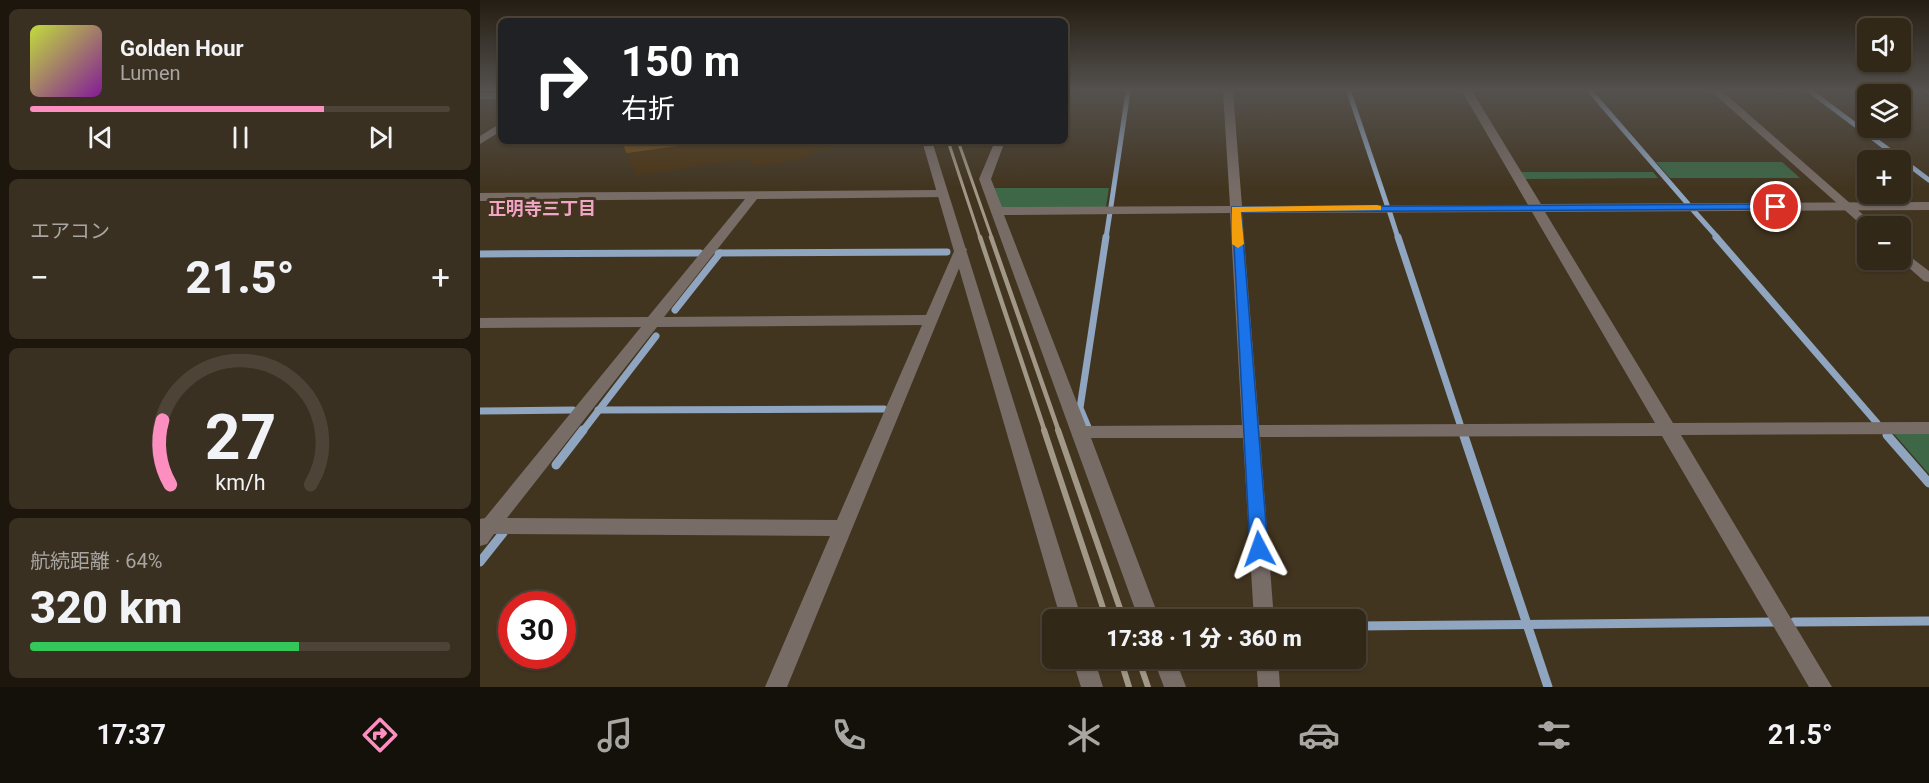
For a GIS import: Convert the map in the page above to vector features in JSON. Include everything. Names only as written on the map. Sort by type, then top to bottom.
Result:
[{"type":"street","points":[[1230,123],[1263,609]]},
{"type":"street","points":[[1486,123],[1821,687]]},
{"type":"street","points":[[1752,123],[1858,216]]},
{"type":"street","points":[[480,141],[498,128]]},
{"type":"street","points":[[928,144],[941,194],[961,249],[1069,609]]},
{"type":"street","points":[[999,144],[985,179],[1146,609]]},
{"type":"street","points":[[480,197],[941,194]]},
{"type":"street","points":[[483,530],[754,195]]},
{"type":"street","points":[[997,211],[1929,207]]},
{"type":"street","points":[[776,687],[929,320],[961,249]]},
{"type":"street","points":[[1911,262],[1929,278]]},
{"type":"street","points":[[480,323],[929,320]]},
{"type":"street","points":[[1081,432],[1929,428]]},
{"type":"street","points":[[483,530],[843,528]]},
{"type":"street","points":[[1086,669],[1092,687]]},
{"type":"street","points":[[1168,669],[1175,687]]},
{"type":"street","points":[[1268,669],[1269,687]]},
{"type":"green space","points":[[1656,162],[1782,162],[1800,178],[1670,178]]},
{"type":"green space","points":[[1519,172],[1653,172],[1658,178],[1523,179]]},
{"type":"green space","points":[[994,188],[1109,188],[1106,207],[1001,207]]},
{"type":"green space","points":[[1929,433],[1929,474],[1894,434]]},
{"type":"building","points":[[622,144],[697,144],[626,154]]},
{"type":"waterway","points":[[1111,206],[1123,123]]},
{"type":"waterway","points":[[1359,123],[1387,205]]},
{"type":"waterway","points":[[1618,123],[1688,204]]},
{"type":"waterway","points":[[1853,123],[1929,180]]},
{"type":"waterway","points":[[1389,210],[1398,238]]},
{"type":"waterway","points":[[1693,210],[1718,238]]},
{"type":"waterway","points":[[1106,238],[1110,212]]},
{"type":"waterway","points":[[1088,427],[1080,408],[1106,237]]},
{"type":"waterway","points":[[1398,237],[1460,424]]},
{"type":"waterway","points":[[1716,237],[1877,423]]},
{"type":"waterway","points":[[718,253],[947,252]]},
{"type":"waterway","points":[[480,254],[700,253]]},
{"type":"waterway","points":[[675,310],[720,253]]},
{"type":"waterway","points":[[599,410],[656,336]]},
{"type":"waterway","points":[[599,410],[884,409]]},
{"type":"waterway","points":[[480,411],[573,410]]},
{"type":"waterway","points":[[582,432],[599,410]]},
{"type":"waterway","points":[[556,465],[583,430]]},
{"type":"waterway","points":[[1887,435],[1929,483]]},
{"type":"waterway","points":[[1464,436],[1527,624]]},
{"type":"waterway","points":[[480,562],[503,533]]},
{"type":"waterway","points":[[1794,622],[1929,621]]},
{"type":"waterway","points":[[1527,624],[1775,622]]},
{"type":"waterway","points":[[1366,626],[1527,624]]},
{"type":"waterway","points":[[1527,624],[1548,687]]},
{"type":"railway","points":[[949,144],[980,238]]},
{"type":"railway","points":[[959,144],[992,238]]},
{"type":"railway","points":[[980,237],[1045,432]]},
{"type":"railway","points":[[991,237],[1059,432]]},
{"type":"railway","points":[[1044,430],[1103,609]]},
{"type":"railway","points":[[1058,430],[1120,609]]},
{"type":"railway","points":[[1123,669],[1129,687]]},
{"type":"railway","points":[[1142,669],[1148,687]]},
{"type":"slow traffic","points":[[1238,244],[1236,209],[1377,208]]},
{"type":"district","name":"正明寺三丁目","points":[[542,208]]},
{"type":"route","points":[[1259,549],[1236,209],[1776,207]]}]
